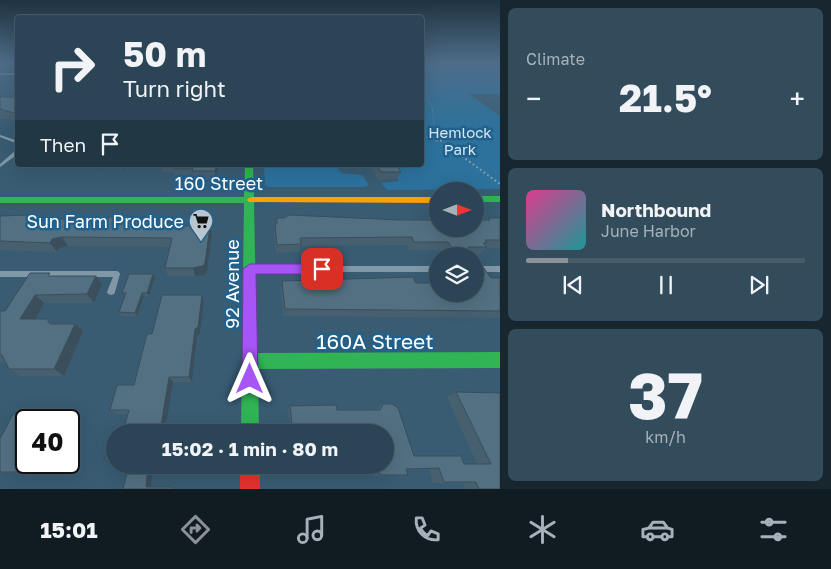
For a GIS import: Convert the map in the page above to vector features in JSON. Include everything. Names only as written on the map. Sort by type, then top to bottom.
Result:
[{"type":"main road","name":"92 Avenue","points":[[250,167],[250,424]]},
{"type":"main road","points":[[484,200],[500,199]]},
{"type":"main road","name":"160 Street","points":[[0,200],[429,200]]},
{"type":"main road","name":"160A Street","points":[[250,361],[500,360]]},
{"type":"main road","points":[[250,474],[250,489]]},
{"type":"lane","points":[[0,136],[15,142]]},
{"type":"lane","points":[[0,166],[15,154]]},
{"type":"lane","points":[[250,269],[429,269]]},
{"type":"lane","points":[[484,269],[500,269]]},
{"type":"lane","points":[[0,274],[117,274],[111,292]]},
{"type":"path","points":[[424,97],[432,106],[434,120],[430,128],[438,141]]},
{"type":"path","points":[[424,136],[438,141],[473,163],[500,184]]},
{"type":"green space","name":"Hemlock Park","points":[[424,85],[500,85],[500,94],[469,94],[500,116],[500,189],[484,189],[484,182],[429,182],[429,190],[387,190],[381,183],[399,181],[390,167],[424,167]]},
{"type":"green space","points":[[264,167],[338,167],[341,173],[362,175],[369,185],[365,187],[269,187],[265,185]]},
{"type":"building","points":[[0,97],[15,97],[15,113],[0,109]]},
{"type":"building","points":[[216,167],[215,171],[192,171],[193,168],[173,168]]},
{"type":"building","points":[[378,167],[397,167],[401,172],[381,172]]},
{"type":"building","points":[[43,215],[40,219],[65,219],[64,221],[93,221],[108,219],[109,217],[156,217],[155,221],[164,221],[162,226],[210,226],[205,263],[203,266],[193,268],[165,268],[172,238],[62,237],[52,239],[50,243],[0,241],[0,216]]},
{"type":"building","points":[[289,215],[429,220],[429,238],[484,238],[484,220],[500,218],[500,240],[485,240],[487,243],[483,243],[487,247],[452,247],[448,242],[414,242],[412,237],[300,238],[301,244],[277,245],[275,224],[277,224],[277,218],[284,218]]},
{"type":"building","points":[[484,268],[491,278],[500,278],[500,311],[285,309],[282,281],[413,277],[416,283],[429,283],[429,302],[484,302]]},
{"type":"building","points":[[30,273],[50,273],[48,276],[96,276],[87,294],[35,295],[20,319],[47,319],[50,324],[75,324],[54,369],[9,369],[2,355],[0,355],[0,311],[5,311]]},
{"type":"building","points":[[129,274],[153,274],[147,293],[142,293],[135,313],[119,312],[126,293],[122,293]]},
{"type":"building","points":[[162,295],[202,295],[198,327],[195,329],[189,377],[169,377],[161,424],[125,424],[129,410],[110,410],[117,385],[134,385],[147,334],[152,334]]},
{"type":"building","points":[[456,392],[500,393],[500,489],[479,489],[476,482],[444,482],[439,468],[406,469],[408,475],[380,475],[394,474],[394,424],[292,424],[290,406],[336,405],[337,410],[380,410],[383,404],[392,404],[398,408],[414,456],[461,456],[464,464],[491,464]]},
{"type":"building","points":[[13,414],[15,414],[15,472],[0,472],[0,439]]},
{"type":"building","points":[[127,474],[147,474],[146,487],[173,487],[173,489],[123,489]]},
{"type":"traffic: fast","points":[[249,167],[250,424]]},
{"type":"traffic: fast","points":[[484,199],[500,199]]},
{"type":"traffic: fast","points":[[0,200],[252,200]]},
{"type":"traffic: fast","points":[[250,361],[500,360]]},
{"type":"traffic: slow","points":[[252,200],[429,200]]},
{"type":"traffic: jam","points":[[250,474],[250,489]]},
{"type":"place","name":"Sun Farm Produce","points":[[201,242]]},
{"type":"route","points":[[250,379],[250,269],[322,269]]}]
